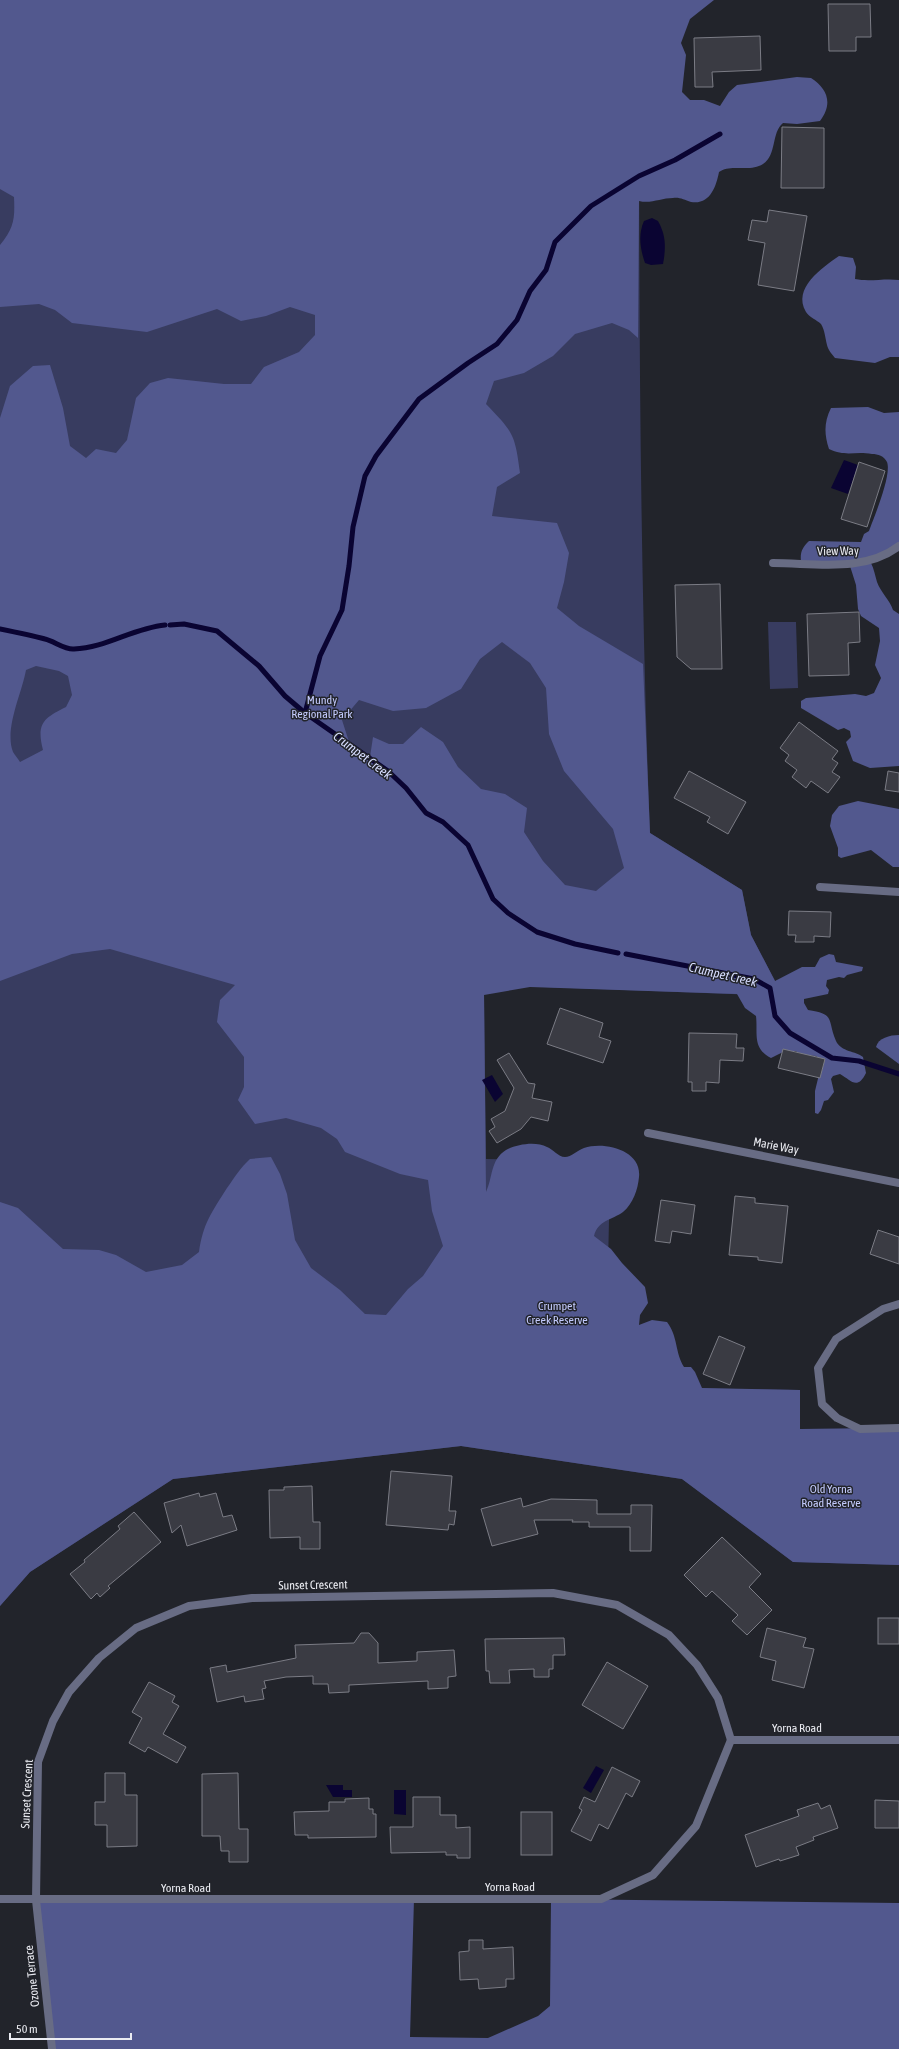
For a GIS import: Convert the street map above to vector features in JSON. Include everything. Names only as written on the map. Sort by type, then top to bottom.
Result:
[{"type":"street","name":"View Way","points":[[773,563],[853,564],[874,561],[899,546]]},
{"type":"street","points":[[820,887],[899,892]]},
{"type":"street","name":"Marie Way","points":[[648,1133],[899,1182]]},
{"type":"street","points":[[899,1304],[883,1309],[836,1339],[818,1368],[822,1404],[837,1418],[860,1429],[899,1428]]},
{"type":"street","name":"Sunset Crescent","points":[[36,1900],[38,1762],[53,1721],[69,1692],[99,1658],[136,1628],[189,1606],[252,1598],[553,1594],[617,1605],[669,1635],[697,1665],[718,1698],[730,1740]]},
{"type":"street","name":"Yorna Road","points":[[0,1900],[601,1899],[653,1876],[696,1826],[730,1740],[899,1740]]},
{"type":"street","name":"Ozone Terrace","points":[[36,1900],[52,2049]]},
{"type":"green space","name":"Mundy Regional Park","points":[[0,0],[639,0],[642,521],[646,729],[650,833],[742,890],[751,935],[783,996],[517,986],[484,987],[486,1159],[596,1161],[610,1174],[608,1266],[625,1387],[800,1390],[800,1429],[899,1428],[899,1565],[793,1562],[682,1479],[461,1446],[173,1479],[30,1572],[0,1606]]},
{"type":"green space","name":"Mundy Regional Park","points":[[0,0],[714,0],[690,19],[681,43],[686,55],[682,92],[690,100],[704,100],[720,106],[729,92],[737,85],[797,77],[811,78],[817,82],[825,92],[827,97],[826,109],[820,121],[797,124],[783,123],[779,127],[770,155],[763,164],[752,168],[729,168],[719,172],[714,189],[703,201],[691,202],[680,198],[669,198],[648,202],[639,201],[638,338],[629,330],[612,323],[575,334],[553,356],[524,373],[494,381],[486,404],[502,421],[511,434],[514,441],[520,473],[497,487],[492,516],[557,523],[569,553],[564,582],[557,608],[579,626],[643,664],[650,833],[742,890],[751,935],[775,981],[802,967],[815,967],[820,958],[829,954],[834,955],[836,962],[863,967],[862,971],[847,975],[844,978],[839,977],[827,980],[826,986],[829,990],[828,994],[804,999],[804,1003],[808,1010],[827,1016],[831,1023],[833,1034],[838,1045],[863,1057],[866,1073],[860,1082],[857,1083],[840,1074],[833,1076],[831,1079],[834,1092],[828,1100],[824,1101],[818,1114],[815,1113],[815,1091],[821,1066],[820,1060],[816,1056],[804,1055],[795,1051],[785,1051],[771,1058],[765,1054],[758,1045],[756,1016],[745,1008],[737,994],[530,987],[484,995],[486,1192],[494,1164],[497,1159],[506,1150],[516,1146],[526,1144],[543,1145],[562,1157],[570,1156],[584,1148],[592,1146],[611,1147],[628,1154],[634,1160],[638,1168],[639,1177],[634,1196],[627,1209],[619,1215],[602,1223],[594,1236],[611,1249],[645,1287],[648,1303],[640,1315],[639,1325],[652,1320],[667,1322],[671,1327],[681,1362],[684,1367],[691,1367],[695,1372],[702,1388],[800,1390],[800,1429],[899,1428],[899,1565],[793,1562],[682,1479],[461,1446],[173,1479],[30,1572],[0,1606],[0,1202],[18,1208],[63,1249],[99,1250],[116,1255],[146,1272],[182,1265],[199,1252],[203,1233],[209,1218],[227,1188],[243,1166],[250,1159],[271,1157],[280,1174],[287,1194],[295,1240],[311,1268],[340,1290],[365,1314],[386,1315],[408,1289],[423,1276],[443,1246],[432,1211],[428,1180],[400,1174],[345,1152],[337,1139],[321,1128],[286,1118],[255,1124],[238,1100],[244,1087],[244,1057],[217,1022],[220,1000],[235,985],[110,949],[72,954],[0,981],[0,418],[10,386],[33,366],[50,365],[63,408],[70,446],[86,458],[96,449],[116,453],[127,440],[136,398],[150,383],[168,378],[224,384],[251,384],[264,367],[299,352],[315,335],[315,315],[290,307],[266,316],[241,321],[217,309],[147,332],[72,323],[55,310],[39,304],[0,307],[0,245],[13,223],[14,197],[0,189]],"holes":[[[502,642],[530,663],[546,688],[549,734],[564,771],[613,829],[624,868],[596,891],[565,885],[543,861],[524,832],[527,808],[505,794],[481,789],[458,767],[443,742],[421,727],[403,744],[389,744],[373,737],[370,757],[350,745],[342,720],[359,700],[393,711],[426,708],[461,689],[480,659]],[[36,666],[59,671],[68,676],[72,695],[66,707],[47,718],[41,727],[41,741],[43,750],[20,762],[13,752],[11,743],[12,722],[26,670]]]},
{"type":"green space","points":[[839,256],[853,258],[856,267],[855,279],[899,280],[899,357],[890,357],[875,363],[835,358],[830,352],[821,324],[806,312],[803,303],[803,295],[806,287],[817,273]]},
{"type":"green space","points":[[868,407],[884,413],[899,412],[899,543],[888,550],[865,559],[840,562],[801,562],[802,550],[809,541],[861,542],[864,534],[869,531],[885,486],[888,468],[887,462],[883,457],[876,454],[840,453],[829,449],[826,438],[827,418],[831,408]]},
{"type":"green space","points":[[871,563],[879,586],[893,610],[899,614],[899,766],[870,768],[853,761],[846,742],[851,737],[850,731],[844,728],[838,730],[801,708],[801,701],[806,698],[855,694],[866,696],[874,693],[881,678],[875,665],[880,641],[879,628],[861,616],[858,609],[856,585],[850,566]]},
{"type":"green space","points":[[768,622],[796,622],[798,688],[770,689]]},
{"type":"green space","points":[[858,801],[899,809],[899,867],[893,867],[871,850],[841,858],[838,856],[838,848],[830,826],[832,815],[839,806]]},
{"type":"green space","points":[[899,1035],[899,1064],[876,1047],[882,1039]]},
{"type":"green space","points":[[414,1899],[410,2037],[488,2038],[538,2016],[550,2006],[551,1899],[899,1903],[899,2049],[52,2049],[36,1900]]},
{"type":"shaded area","points":[[652,218],[658,221],[663,231],[665,252],[663,264],[651,265],[645,263],[642,252],[640,236],[642,226],[644,221]]},
{"type":"shaded area","points":[[844,460],[858,465],[848,494],[831,488]]},
{"type":"shaded area","points":[[492,1075],[503,1094],[495,1102],[482,1080]]},
{"type":"shaded area","points":[[596,1766],[604,1770],[591,1793],[583,1788]]},
{"type":"shaded area","points":[[326,1785],[343,1785],[343,1790],[352,1790],[352,1797],[333,1797]]},
{"type":"shaded area","points":[[394,1790],[406,1790],[406,1815],[394,1814]]},
{"type":"building","points":[[828,4],[870,4],[871,37],[856,37],[856,51],[829,51]]},
{"type":"building","points":[[760,36],[761,70],[712,72],[713,87],[695,87],[694,38]]},
{"type":"building","points":[[782,127],[824,128],[824,188],[781,188]]},
{"type":"building","points":[[769,210],[807,216],[794,291],[758,285],[765,243],[748,240],[752,220],[767,222]]},
{"type":"building","points":[[859,462],[885,471],[867,527],[841,519]]},
{"type":"building","points":[[720,584],[722,669],[691,669],[677,657],[675,585]]},
{"type":"building","points":[[859,612],[860,642],[848,643],[849,675],[809,676],[807,614]]},
{"type":"building","points":[[799,722],[838,751],[832,759],[838,763],[832,772],[840,777],[828,793],[811,781],[806,788],[792,777],[797,770],[785,761],[789,755],[780,748]]},
{"type":"building","points":[[689,771],[746,802],[728,834],[707,822],[710,817],[674,798]]},
{"type":"building","points":[[888,771],[899,773],[899,792],[885,790]]},
{"type":"building","points":[[789,911],[831,912],[830,937],[814,936],[814,942],[795,942],[796,935],[788,935]]},
{"type":"building","points":[[560,1008],[603,1023],[599,1037],[611,1041],[603,1063],[547,1044]]},
{"type":"building","points":[[689,1033],[737,1034],[736,1048],[744,1048],[743,1061],[720,1060],[719,1083],[706,1082],[706,1091],[692,1091],[692,1082],[688,1082]]},
{"type":"building","points":[[783,1049],[825,1059],[820,1078],[778,1068]]},
{"type":"building","points":[[509,1053],[528,1083],[535,1084],[532,1098],[552,1102],[548,1121],[531,1117],[521,1129],[497,1143],[489,1131],[495,1127],[491,1119],[505,1111],[514,1088],[497,1060]]},
{"type":"building","points":[[735,1196],[755,1198],[755,1203],[788,1206],[782,1263],[758,1260],[758,1257],[729,1255]]},
{"type":"building","points":[[661,1200],[695,1205],[691,1234],[672,1231],[670,1243],[655,1241]]},
{"type":"building","points":[[878,1230],[899,1237],[899,1264],[870,1254]]},
{"type":"building","points":[[719,1336],[745,1347],[730,1385],[703,1374]]},
{"type":"building","points":[[391,1471],[452,1476],[449,1511],[456,1511],[454,1525],[449,1524],[448,1530],[386,1525]]},
{"type":"building","points":[[312,1486],[313,1522],[320,1522],[320,1549],[300,1549],[300,1537],[270,1538],[269,1490],[284,1490],[284,1487]]},
{"type":"building","points":[[199,1493],[200,1497],[216,1493],[223,1517],[232,1515],[237,1530],[187,1546],[181,1525],[172,1533],[164,1503]]},
{"type":"building","points":[[521,1498],[523,1507],[551,1499],[597,1500],[597,1514],[631,1514],[631,1505],[652,1505],[651,1551],[630,1551],[630,1527],[589,1527],[589,1522],[572,1522],[573,1520],[534,1520],[538,1534],[492,1546],[481,1509]]},
{"type":"building","points":[[134,1512],[161,1542],[108,1586],[110,1588],[100,1597],[97,1593],[91,1599],[70,1574],[120,1529],[118,1526]]},
{"type":"building","points":[[722,1537],[761,1574],[749,1587],[772,1610],[747,1635],[732,1621],[738,1615],[712,1591],[706,1597],[684,1575]]},
{"type":"building","points":[[878,1618],[899,1618],[899,1644],[878,1644]]},
{"type":"building","points":[[767,1628],[806,1638],[803,1647],[814,1649],[804,1688],[772,1680],[776,1661],[760,1657]]},
{"type":"building","points":[[361,1633],[369,1633],[378,1643],[378,1663],[417,1661],[417,1652],[454,1650],[456,1676],[448,1677],[448,1688],[428,1689],[428,1681],[349,1685],[349,1692],[329,1693],[328,1684],[313,1684],[313,1676],[286,1677],[264,1681],[266,1688],[262,1689],[264,1699],[245,1702],[244,1696],[217,1702],[210,1668],[226,1665],[227,1672],[296,1658],[295,1645],[354,1643]]},
{"type":"building","points":[[564,1638],[565,1655],[553,1655],[553,1669],[549,1669],[549,1677],[534,1677],[534,1669],[509,1670],[510,1683],[490,1683],[489,1671],[486,1671],[485,1639]]},
{"type":"building","points":[[607,1662],[648,1686],[623,1729],[582,1705]]},
{"type":"building","points":[[149,1682],[175,1696],[172,1702],[179,1706],[163,1734],[186,1747],[177,1763],[148,1747],[145,1752],[129,1743],[142,1718],[132,1712]]},
{"type":"building","points":[[612,1767],[640,1781],[632,1797],[626,1793],[608,1829],[599,1824],[591,1841],[571,1831],[582,1810],[579,1808],[584,1797],[595,1802]]},
{"type":"building","points":[[105,1773],[125,1773],[125,1795],[137,1795],[137,1846],[107,1847],[107,1825],[95,1825],[95,1802],[105,1802]]},
{"type":"building","points":[[238,1773],[239,1829],[248,1829],[248,1862],[229,1862],[229,1851],[221,1851],[220,1836],[202,1836],[202,1774]]},
{"type":"building","points":[[413,1797],[440,1797],[440,1815],[456,1815],[456,1828],[470,1827],[470,1858],[457,1858],[457,1855],[446,1855],[446,1852],[391,1853],[390,1827],[413,1827]]},
{"type":"building","points":[[369,1798],[369,1809],[373,1809],[373,1814],[376,1814],[376,1837],[308,1838],[308,1835],[295,1835],[294,1812],[329,1811],[329,1802],[345,1802],[345,1799]]},
{"type":"building","points":[[875,1800],[899,1801],[899,1828],[875,1828]]},
{"type":"building","points":[[818,1803],[821,1809],[830,1805],[838,1828],[813,1837],[814,1840],[796,1847],[799,1855],[780,1861],[779,1859],[756,1867],[745,1835],[799,1816],[797,1810]]},
{"type":"building","points":[[521,1812],[552,1812],[552,1855],[521,1855]]},
{"type":"building","points":[[469,1940],[483,1940],[483,1949],[513,1947],[514,1979],[506,1979],[506,1987],[479,1989],[478,1979],[460,1980],[459,1952],[469,1951]]},
{"type":"waterway","points":[[305,713],[320,656],[342,610],[353,527],[365,476],[376,456],[419,399],[497,344],[517,320],[530,291],[546,270],[555,242],[591,206],[639,176],[675,160],[720,134]]},
{"type":"waterway","name":"Crumpet Creek","points":[[170,625],[184,624],[217,631],[259,666],[285,696],[305,713],[388,771],[406,788],[426,813],[443,822],[468,845],[493,899],[508,913],[537,932],[575,944],[618,953]]},
{"type":"waterway","name":"Crumpet Creek","points":[[0,629],[45,639],[67,648],[74,649],[86,648],[142,630],[165,625]]},
{"type":"waterway","name":"Crumpet Creek","points":[[626,954],[754,979],[770,988],[775,1016],[790,1033],[832,1058],[859,1061],[899,1074]]},
{"type":"park label","name":"Crumpet Creek Reserve","points":[[557,1313]]},
{"type":"park label","name":"Old Yorna Road Reserve","points":[[831,1496]]}]
